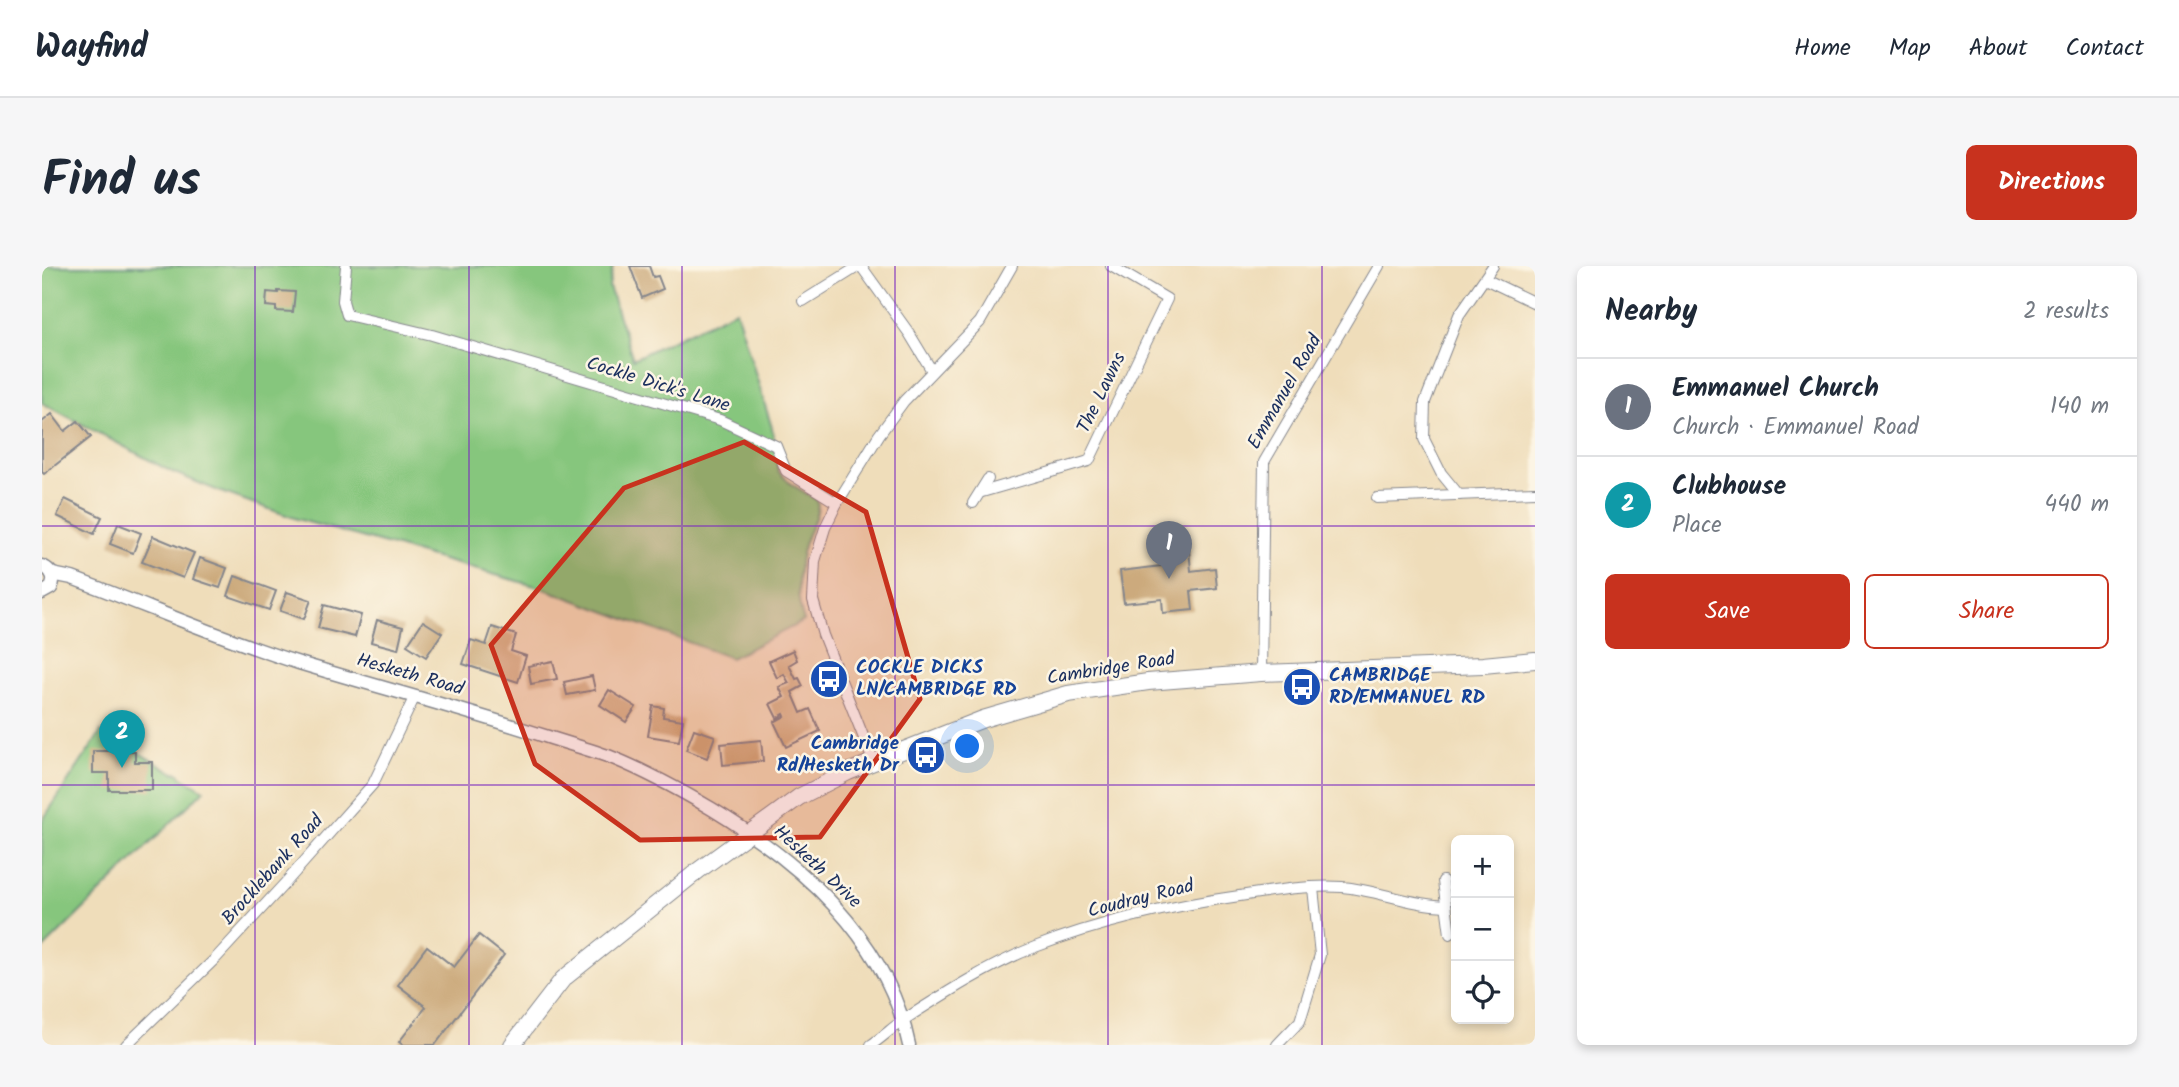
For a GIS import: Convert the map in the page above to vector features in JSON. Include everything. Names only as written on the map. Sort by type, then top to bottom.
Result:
[{"type":"highway","name":"Cambridge Road","points":[[512,1045],[563,979],[749,832],[799,797],[873,761],[983,719],[1068,694],[1148,681],[1261,673],[1483,665],[1535,660]]},
{"type":"street","name":"Cockle Dick's Lane","points":[[346,266],[343,300],[348,315],[432,335],[720,420],[776,446],[786,471],[837,503]]},
{"type":"street","points":[[803,301],[860,266],[909,333],[932,372]]},
{"type":"street","points":[[873,761],[823,635],[813,600],[815,561],[825,528],[837,503],[895,412],[980,322],[1012,266]]},
{"type":"street","name":"The Lawns","points":[[982,492],[1089,461],[1167,299],[1111,266]]},
{"type":"street","name":"Emmanuel Road","points":[[1261,673],[1264,462],[1379,266]]},
{"type":"street","points":[[1459,495],[1441,473],[1423,439],[1424,402],[1459,315],[1493,266]]},
{"type":"street","points":[[1485,279],[1535,303]]},
{"type":"street","points":[[973,503],[988,479]]},
{"type":"street","points":[[1377,498],[1535,492]]},
{"type":"street","points":[[42,593],[51,588],[53,583],[47,570]]},
{"type":"street","name":"Hesketh Road","points":[[47,570],[265,652],[492,719],[612,758],[652,776],[749,832]]},
{"type":"street","name":"Brocklebank Road","points":[[127,1045],[216,958],[373,784],[415,696]]},
{"type":"street","name":"Hesketh Drive","points":[[749,832],[783,857],[846,918],[883,971],[893,991],[909,1045]]},
{"type":"street","points":[[1443,881],[1450,934]]},
{"type":"street","name":"Coudray Road","points":[[871,1045],[902,1021],[982,974],[1046,944],[1159,911],[1281,890],[1343,887],[1428,906],[1446,906]]},
{"type":"street","points":[[1277,1045],[1300,1021],[1320,954],[1313,888]]},
{"type":"highlighted area","points":[[744,442],[866,512],[920,699],[820,837],[640,840],[535,764],[491,645],[624,488]]},
{"type":"green space","points":[[42,266],[613,266],[609,287],[633,359],[736,310],[772,428],[778,471],[791,484],[817,500],[816,515],[800,562],[798,592],[804,621],[731,658],[542,588],[297,519],[170,471],[42,403]]},
{"type":"green space","points":[[101,732],[177,772],[204,790],[42,950],[42,821]]},
{"type":"building","points":[[630,266],[649,266],[653,277],[658,276],[663,289],[642,298]]},
{"type":"building","points":[[267,292],[295,292],[293,312],[276,311],[276,307],[266,306]]},
{"type":"building","points":[[52,414],[65,431],[78,421],[91,437],[44,474],[42,422]]},
{"type":"building","points":[[65,499],[102,517],[94,534],[57,516]]},
{"type":"building","points":[[118,524],[141,533],[133,553],[110,544]]},
{"type":"building","points":[[153,536],[194,553],[183,578],[142,562]]},
{"type":"building","points":[[1189,549],[1191,571],[1215,568],[1217,588],[1191,591],[1193,610],[1163,613],[1162,599],[1124,603],[1120,571],[1161,566],[1160,552]]},
{"type":"building","points":[[200,558],[227,568],[220,588],[193,579]]},
{"type":"building","points":[[235,576],[276,591],[269,610],[228,596]]},
{"type":"building","points":[[287,592],[311,600],[304,619],[280,611]]},
{"type":"building","points":[[324,605],[361,615],[355,637],[318,628]]},
{"type":"building","points":[[377,620],[403,627],[398,649],[371,642]]},
{"type":"building","points":[[423,621],[442,633],[426,657],[407,645]]},
{"type":"building","points":[[492,627],[516,635],[511,651],[526,656],[518,682],[463,664],[471,640],[486,645]]},
{"type":"building","points":[[793,650],[797,660],[789,665],[803,686],[792,692],[801,713],[810,709],[820,731],[786,747],[774,722],[785,716],[784,714],[777,718],[770,704],[784,697],[779,687],[789,683],[784,674],[777,678],[769,661]]},
{"type":"building","points":[[553,661],[557,679],[531,684],[528,666]]},
{"type":"building","points":[[592,676],[595,690],[567,695],[564,682]]},
{"type":"building","points":[[609,690],[636,707],[626,722],[600,705]]},
{"type":"building","points":[[653,706],[664,708],[663,717],[683,720],[679,741],[648,736]]},
{"type":"building","points":[[694,729],[715,736],[707,758],[686,750]]},
{"type":"building","points":[[761,740],[763,761],[723,765],[721,744]]},
{"type":"building","points":[[93,751],[135,751],[135,762],[152,762],[152,790],[109,790],[109,773],[93,773]]},
{"type":"building","points":[[479,935],[504,955],[435,1045],[403,1045],[399,1042],[426,1007],[398,985],[427,946],[454,967]]},
{"type":"place","name":"Emmanuel Church","points":[[1169,579]]},
{"type":"place","name":"COCKLE DICKS LN/CAMBRIDGE RD","points":[[829,679]]},
{"type":"place","name":"CAMBRIDGE RD/EMMANUEL RD","points":[[1302,687]]},
{"type":"place","name":"Cambridge Rd/Hesketh Dr","points":[[926,755]]},
{"type":"place","name":"Clubhouse","points":[[122,768]]}]
